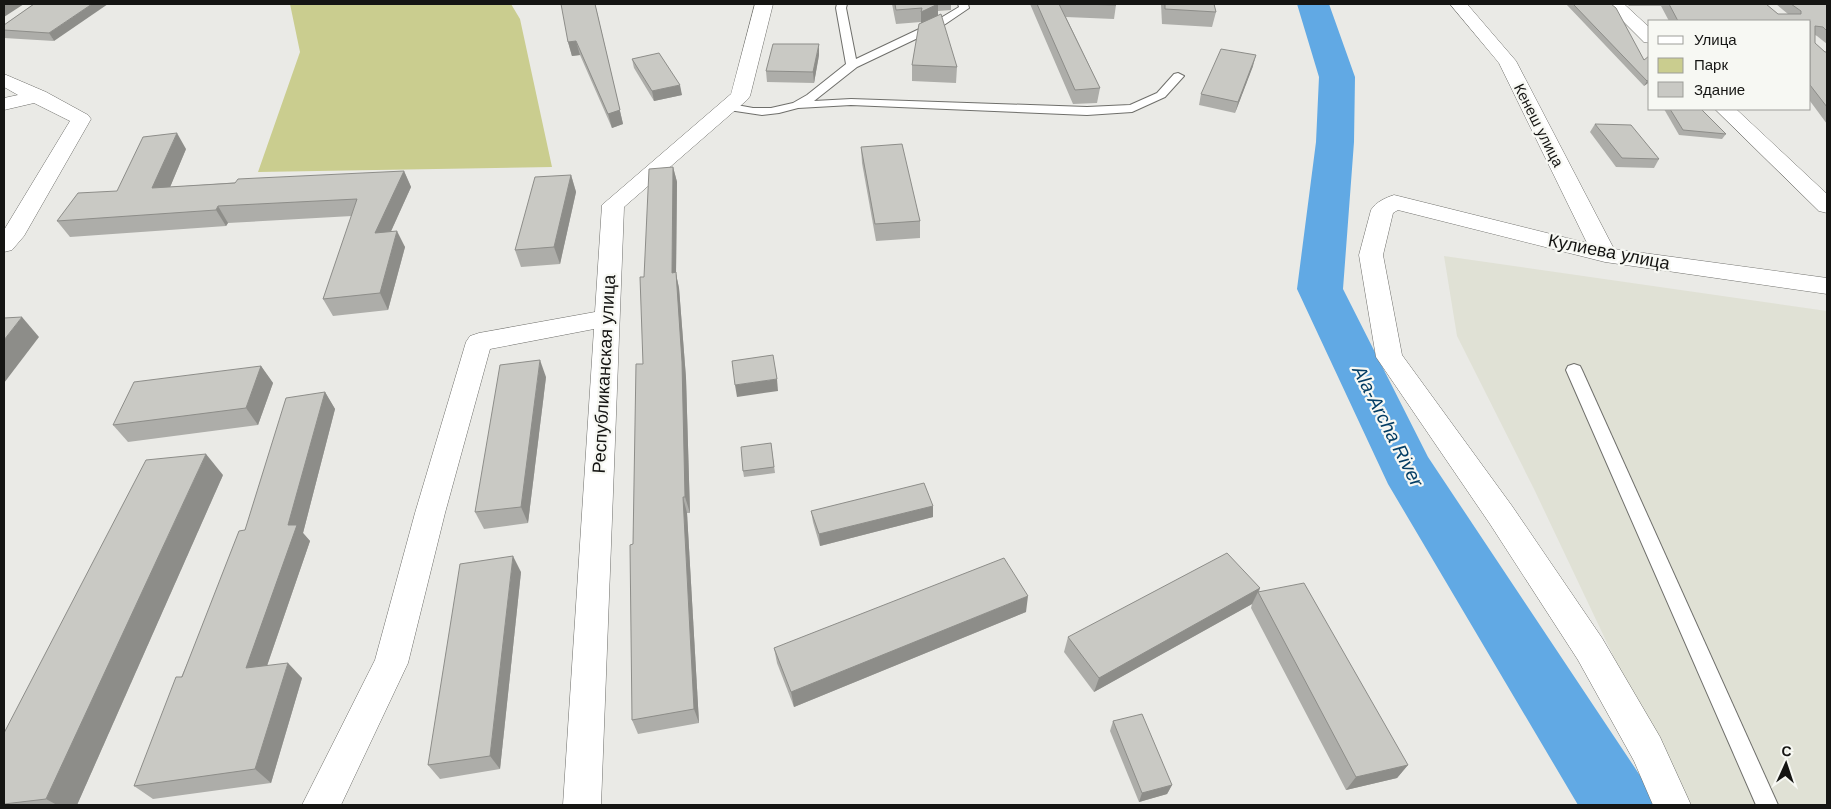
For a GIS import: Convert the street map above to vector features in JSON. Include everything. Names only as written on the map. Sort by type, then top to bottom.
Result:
[{"type":"street","name":"Республиканская улица","points":[[582,805],[613,205],[740,96],[764,4]]},
{"type":"street","name":"Кенеш улица","points":[[1458,4],[1507,61],[1605,255]]},
{"type":"street","points":[[1614,4],[1648,36]]},
{"type":"street","points":[[4,80],[39,96],[81,119],[12,236],[4,245]]},
{"type":"street","points":[[4,104],[39,96]]},
{"type":"street","points":[[1726,110],[1827,206]]},
{"type":"street","name":"Кулиева улица","points":[[1672,805],[1647,749],[1590,649],[1501,515],[1389,357],[1371,255],[1382,210],[1394,202],[1605,255],[1827,286]]},
{"type":"street","points":[[321,805],[391,663],[430,512],[479,342],[607,318]]},
{"type":"lane","points":[[842,4],[841,8],[852,66]]},
{"type":"lane","points":[[799,105],[852,66],[949,19],[964,8],[963,4]]},
{"type":"lane","points":[[726,107],[747,112],[769,112],[799,105],[850,102],[1087,111],[1132,108],[1161,95],[1178,76]]},
{"type":"lane","points":[[1574,370],[1767,805]]},
{"type":"shaded area","points":[[1444,256],[1827,311],[1827,805],[1684,805],[1534,489],[1457,336]]},
{"type":"green space","points":[[290,4],[511,4],[520,19],[552,167],[258,172],[300,52]]},
{"type":"building","points":[[34,4],[92,4],[49,33],[4,30],[4,25]]},
{"type":"building","points":[[561,4],[595,4],[620,110],[608,114],[576,41],[568,42]]},
{"type":"building","points":[[895,4],[938,4],[921,12],[922,8],[896,10]]},
{"type":"building","points":[[1037,4],[1059,4],[1100,88],[1075,90]]},
{"type":"building","points":[[1079,4],[1115,4],[1116,5]]},
{"type":"building","points":[[1165,4],[1214,4],[1216,12],[1165,9]]},
{"type":"building","points":[[1573,4],[1611,4],[1616,8],[1644,60],[1648,57],[1647,81]]},
{"type":"building","points":[[1669,4],[1766,4],[1778,14],[1801,14],[1801,11],[1791,4],[1827,4],[1827,31],[1823,27],[1815,26],[1815,43],[1827,52],[1827,107],[1811,86],[1811,20],[1677,20]]},
{"type":"building","points":[[941,14],[957,67],[912,65],[919,24]]},
{"type":"building","points":[[773,44],[819,44],[813,72],[766,71]]},
{"type":"building","points":[[1221,49],[1256,55],[1238,102],[1201,94]]},
{"type":"building","points":[[659,53],[680,85],[652,91],[632,59]]},
{"type":"building","points":[[1671,110],[1702,110],[1726,134],[1683,130]]},
{"type":"building","points":[[1595,124],[1631,125],[1659,159],[1622,158]]},
{"type":"building","points":[[177,133],[152,188],[235,183],[238,179],[404,171],[375,233],[397,231],[380,293],[323,299],[357,199],[218,206],[216,210],[57,221],[78,193],[117,191],[143,137]]},
{"type":"building","points":[[902,144],[920,221],[875,224],[861,147]]},
{"type":"building","points":[[673,167],[672,273],[676,272],[682,362],[685,497],[683,497],[694,709],[632,720],[630,545],[633,544],[636,364],[643,364],[640,277],[644,277],[649,169]]},
{"type":"building","points":[[571,175],[554,247],[515,250],[535,177]]},
{"type":"building","points":[[22,317],[4,340],[4,318]]},
{"type":"building","points":[[773,355],[777,379],[735,385],[732,361]]},
{"type":"building","points":[[540,360],[521,507],[475,512],[500,365]]},
{"type":"building","points":[[261,366],[246,408],[113,425],[134,382]]},
{"type":"building","points":[[325,392],[288,525],[297,525],[246,668],[288,663],[255,769],[134,786],[176,677],[182,677],[239,531],[245,530],[286,398]]},
{"type":"building","points":[[771,443],[774,467],[743,471],[741,447]]},
{"type":"building","points":[[206,454],[46,799],[4,804],[4,733],[146,460]]},
{"type":"building","points":[[924,483],[933,506],[819,534],[811,511]]},
{"type":"building","points":[[1227,553],[1260,588],[1099,678],[1068,637]]},
{"type":"building","points":[[513,556],[490,756],[428,765],[460,564]]},
{"type":"building","points":[[1004,558],[1028,596],[791,692],[774,648]]},
{"type":"building","points":[[1304,583],[1408,765],[1356,777],[1258,592]]},
{"type":"building","points":[[1142,714],[1172,785],[1142,793],[1113,721]]},
{"type":"waterway","name":"Ala-Archa River","points":[[1313,4],[1337,77],[1335,142],[1320,289],[1407,469],[1618,805]]}]
